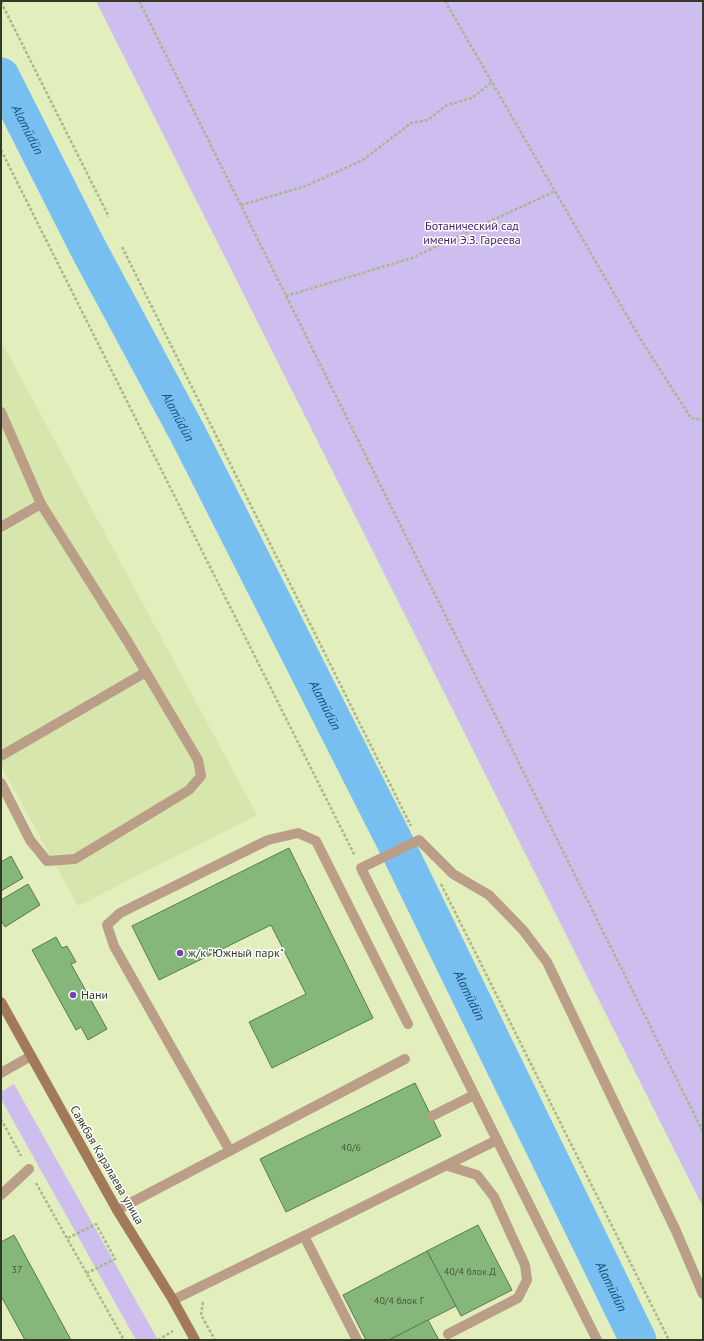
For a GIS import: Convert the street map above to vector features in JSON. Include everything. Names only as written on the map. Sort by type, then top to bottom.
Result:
[{"type":"main road","name":"Саякбая Каралаева улица","points":[[1,1002],[116,1210],[173,1300],[195,1340]]},
{"type":"street","points":[[1,412],[41,504],[146,672],[198,760],[201,776],[189,790],[75,859],[47,861],[30,840],[1,783]]},
{"type":"street","points":[[1,527],[41,504]]},
{"type":"street","points":[[1,756],[146,672]]},
{"type":"street","points":[[230,1151],[114,946],[107,925],[120,913],[268,840],[298,833],[316,841],[408,1024]]},
{"type":"street","points":[[597,1340],[474,1096],[363,867],[414,842],[453,874],[489,895],[523,930],[547,962],[676,1232],[703,1294]]},
{"type":"street","points":[[1,1073],[31,1056]]},
{"type":"street","points":[[116,1210],[405,1059]]},
{"type":"street","points":[[432,1116],[474,1096]]},
{"type":"street","points":[[173,1300],[448,1166],[497,1140]]},
{"type":"street","points":[[448,1166],[477,1175],[494,1197],[525,1265],[527,1280],[518,1298],[448,1334]]},
{"type":"street","points":[[1,1195],[29,1169]]},
{"type":"street","points":[[304,1236],[357,1340]]},
{"type":"path","points":[[139,1],[703,1132]]},
{"type":"path","points":[[445,1],[641,340],[691,418],[703,420]]},
{"type":"path","points":[[1,2],[108,217]]},
{"type":"path","points":[[241,205],[306,186],[363,160],[411,124],[428,120],[447,105],[472,98],[492,82]]},
{"type":"path","points":[[1,150],[363,867]]},
{"type":"path","points":[[286,296],[412,258],[555,191]]},
{"type":"path","points":[[122,247],[414,842]]},
{"type":"path","points":[[440,883],[669,1340]]},
{"type":"path","points":[[1,1119],[124,1340]]},
{"type":"path","points":[[68,1238],[96,1224],[114,1259],[87,1273]]},
{"type":"path","points":[[201,1315],[215,1340]]},
{"type":"path","points":[[158,1340],[175,1330]]},
{"type":"shaded area","points":[[1,341],[257,815],[78,906],[1,766]]},
{"type":"green space","name":"Ботанический сад имени Э.З. Гареева","points":[[96,1],[703,1],[703,1207]]},
{"type":"green space","points":[[14,1084],[158,1340],[136,1340],[1,1099],[1,1092]]},
{"type":"building","name":"ж/к \"Южный парк\"","points":[[289,848],[373,1018],[272,1068],[249,1022],[306,994],[271,925],[159,980],[132,926]]},
{"type":"building","points":[[11,856],[23,878],[1,891],[1,862]]},
{"type":"building","points":[[28,884],[40,905],[5,927],[1,920],[1,900]]},
{"type":"building","name":"Нани","points":[[56,937],[62,948],[67,946],[76,962],[71,964],[107,1029],[88,1040],[81,1027],[76,1030],[32,950]]},
{"type":"building","points":[[415,1083],[441,1136],[286,1212],[260,1159]]},
{"type":"building","points":[[478,1225],[512,1290],[461,1316],[427,1251]]},
{"type":"building","points":[[14,1235],[71,1340],[25,1340],[1,1296],[1,1242]]},
{"type":"building","points":[[427,1251],[456,1306],[389,1340],[366,1340],[343,1295]]},
{"type":"building","points":[[428,1320],[439,1340],[389,1340]]},
{"type":"waterway","name":"Alamüdün","points":[[1,76],[88,248],[189,436],[399,850],[638,1340]]},
{"type":"place","name":"ж/к \"Южный парк\"","points":[[180,953]]},
{"type":"place","name":"Нани","points":[[73,995]]}]
